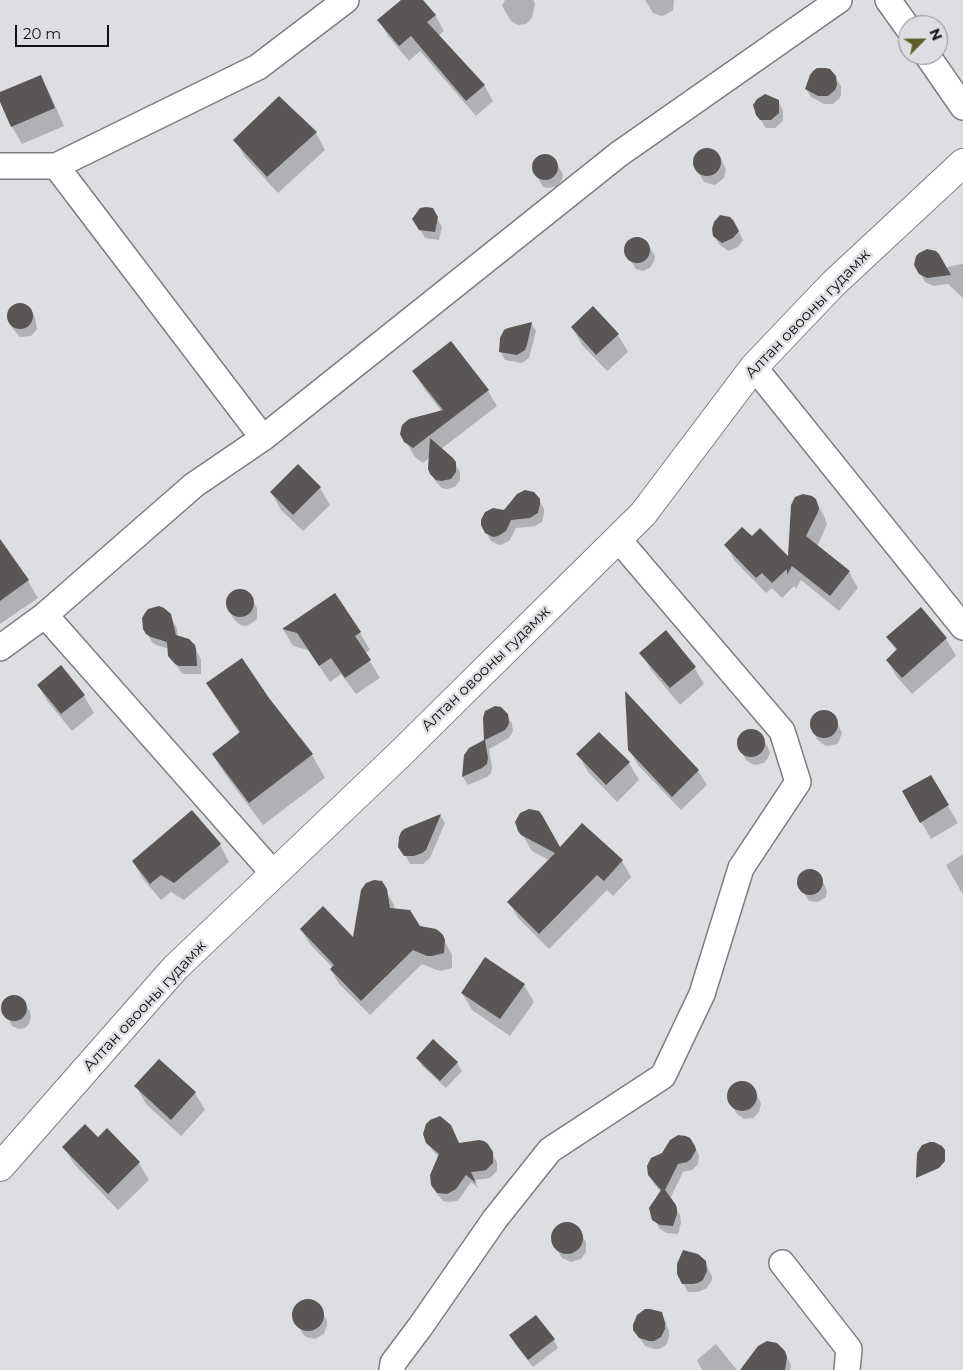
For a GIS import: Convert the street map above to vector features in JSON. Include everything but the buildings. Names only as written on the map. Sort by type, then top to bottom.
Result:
[{"type":"main road","name":"Алтан овооны гудамж","points":[[0,1167],[175,968],[399,755],[643,514],[754,367],[833,284],[963,163]]},
{"type":"street","points":[[0,166],[56,166],[258,67],[346,0]]},
{"type":"street","points":[[0,648],[45,615],[194,485],[263,438],[619,154],[839,0]]},
{"type":"street","points":[[888,0],[899,15]]},
{"type":"street","points":[[934,65],[963,107]]},
{"type":"street","points":[[56,166],[263,438]]},
{"type":"street","points":[[754,367],[963,627]]},
{"type":"street","points":[[392,1370],[392,1363],[420,1327],[495,1219],[550,1150],[663,1076],[702,994],[741,868],[798,782],[782,731],[618,539]]},
{"type":"street","points":[[45,615],[274,874]]},
{"type":"street","points":[[782,1263],[849,1349],[847,1370]]}]
